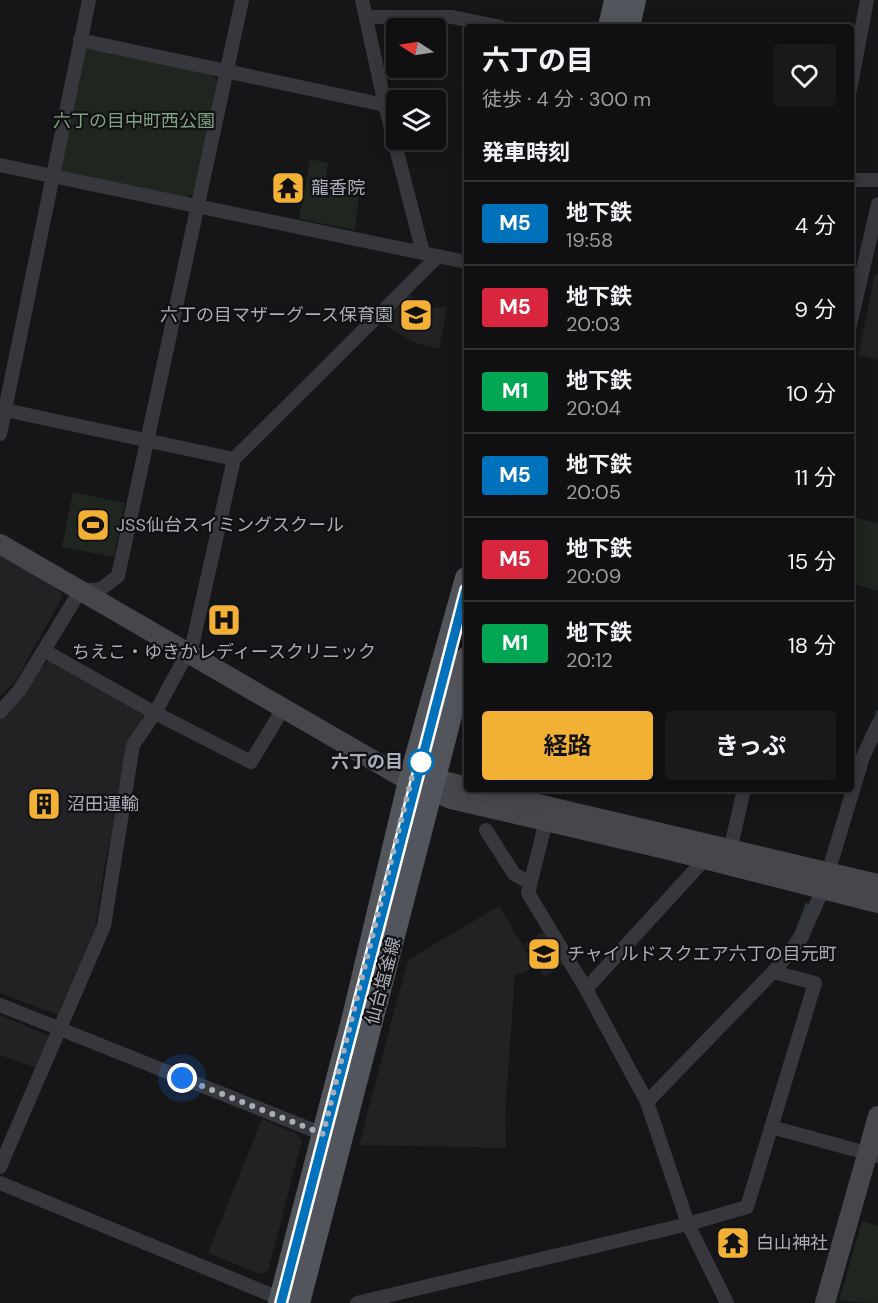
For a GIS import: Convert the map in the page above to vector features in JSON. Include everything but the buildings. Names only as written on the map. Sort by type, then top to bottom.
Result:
[{"type":"main road","points":[[610,24],[615,0]]},
{"type":"main road","points":[[630,24],[635,0]]},
{"type":"main road","name":"仙台塩釜線","points":[[332,1138],[411,775],[464,585]]},
{"type":"main road","name":"仙台塩釜線","points":[[287,1302],[433,786],[464,666]]},
{"type":"street","points":[[0,434],[89,0]]},
{"type":"street","points":[[80,591],[101,589],[118,576],[242,0]]},
{"type":"street","points":[[362,0],[385,105],[423,253]]},
{"type":"street","points":[[854,69],[867,0]]},
{"type":"street","points":[[366,17],[452,17],[486,24]]},
{"type":"street","points":[[80,40],[385,105]]},
{"type":"street","points":[[0,165],[464,262]]},
{"type":"street","points":[[854,180],[878,180]]},
{"type":"street","points":[[854,309],[878,204]]},
{"type":"street","points":[[0,1167],[104,926],[133,745],[155,712],[190,647],[234,459],[438,256]]},
{"type":"street","points":[[5,410],[234,459]]},
{"type":"street","points":[[0,529],[101,589],[284,707],[433,786],[452,799],[705,859],[825,880],[878,884]]},
{"type":"street","points":[[0,544],[80,591],[190,647],[411,775]]},
{"type":"street","points":[[0,711],[19,691],[80,591]]},
{"type":"street","points":[[45,651],[251,762],[284,707]]},
{"type":"street","points":[[854,786],[863,757],[878,724]]},
{"type":"street","points":[[433,786],[464,787]]},
{"type":"street","points":[[487,792],[730,850],[825,880],[878,903]]},
{"type":"street","points":[[730,850],[743,792]]},
{"type":"street","points":[[647,1102],[800,941],[825,880],[852,792]]},
{"type":"street","points":[[546,821],[528,893],[586,989],[647,1102],[688,1224],[728,1303]]},
{"type":"street","points":[[486,830],[514,874],[530,883]]},
{"type":"street","points":[[586,989],[705,859]]},
{"type":"street","points":[[357,1303],[384,1301],[747,1207],[814,983],[773,972]]},
{"type":"street","points":[[0,1005],[332,1138]]},
{"type":"street","points":[[825,1303],[873,1154],[878,1116]]},
{"type":"street","points":[[771,1127],[873,1154]]},
{"type":"street","points":[[0,1183],[287,1302]]},
{"type":"shaded area","points":[[875,274],[878,274],[878,360],[858,355]]},
{"type":"shaded area","name":"六丁の目マザーグース保育園","points":[[409,293],[426,308],[447,307],[439,349],[413,342],[381,322]]},
{"type":"shaded area","points":[[0,552],[49,580],[63,595],[16,681],[0,696]]},
{"type":"shaded area","points":[[52,657],[147,710],[130,744],[104,869],[95,928],[58,1015],[0,993],[0,714]]},
{"type":"shaded area","points":[[499,906],[535,966],[522,974],[515,974],[505,1117],[506,1148],[359,1145],[408,960]]},
{"type":"shaded area","name":"チャイルドスクエア六丁の目元町","points":[[543,932],[564,964],[544,977],[524,944]]},
{"type":"shaded area","points":[[0,1015],[50,1036],[37,1068],[0,1055]]},
{"type":"shaded area","points":[[262,1119],[297,1134],[302,1140],[268,1271],[260,1274],[208,1253]]},
{"type":"green space","name":"六丁の目中町西公園","points":[[90,46],[210,72],[218,81],[195,193],[186,198],[61,171],[58,164],[82,52]]},
{"type":"green space","points":[[310,159],[328,163],[324,190],[359,197],[355,230],[299,219]]},
{"type":"green space","name":"JSS仙台スイミングスクール","points":[[73,492],[125,503],[114,557],[62,547]]},
{"type":"green space","points":[[854,518],[878,523],[878,591],[854,584]]},
{"type":"green space","points":[[862,1221],[878,1226],[878,1303],[839,1301]]},
{"type":"waterway","points":[[875,722],[878,712]]},
{"type":"waterway","points":[[788,945],[796,934],[807,905]]},
{"type":"metro line","name":"M5","points":[[281,1303],[464,598]]},
{"type":"place","name":"龍香院","points":[[288,188]]},
{"type":"place","name":"六丁の目マザーグース保育園","points":[[416,315]]},
{"type":"place","name":"JSS仙台スイミングスクール","points":[[93,525]]},
{"type":"place","name":"ちえこ・ゆきかレディースクリニック","points":[[224,620]]},
{"type":"place","name":"六丁の目","points":[[421,762]]},
{"type":"place","name":"沼田運輸","points":[[44,804]]},
{"type":"place","name":"チャイルドスクエア六丁の目元町","points":[[544,954]]},
{"type":"place","name":"白山神社","points":[[733,1243]]},
{"type":"route","points":[[182,1078],[323,1134],[409,781],[418,753],[421,762]]}]
